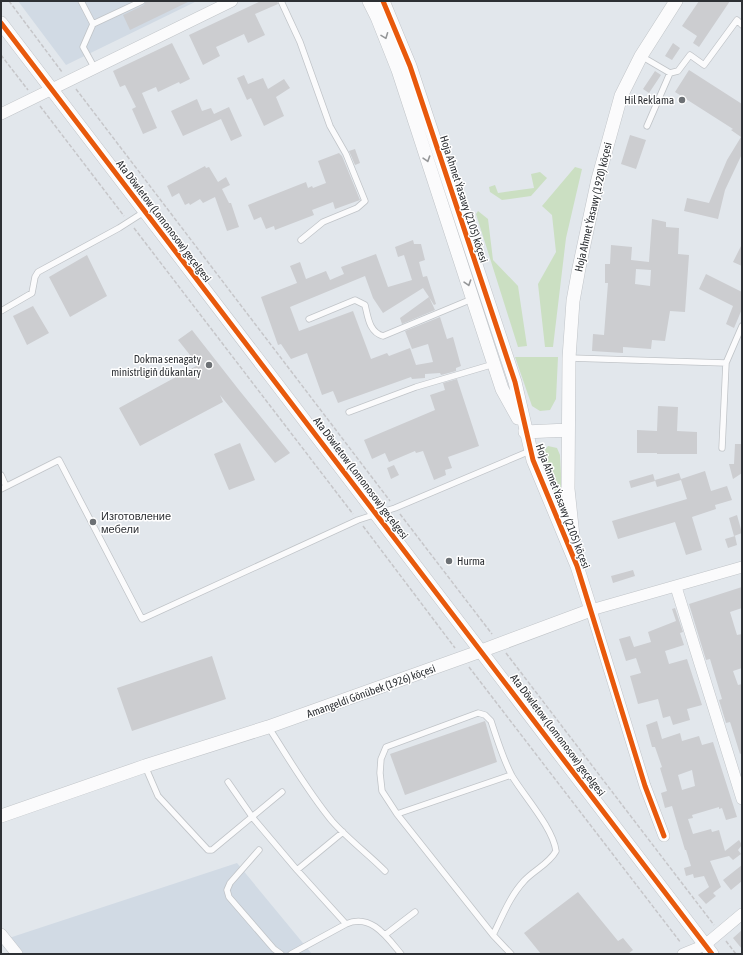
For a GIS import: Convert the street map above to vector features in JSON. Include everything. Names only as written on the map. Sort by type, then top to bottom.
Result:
[{"type":"street","points":[[1,114],[94,67],[232,1]]},
{"type":"street","name":"Hoja Ahmet Ýasawy (2105) köçesi","points":[[368,1],[377,17],[398,70],[502,389],[525,432]]},
{"type":"street","name":"Hoja Ahmet Ýasawy (2105) köçesi","points":[[384,1],[410,66],[515,382],[530,451],[577,566],[645,786],[664,836]]},
{"type":"street","name":"Hoja Ahmet Ýasawy (1920) köçesi","points":[[568,430],[569,358],[573,301],[598,178],[621,96],[642,56],[676,1]]},
{"type":"street","name":"Ata Döwletow (Lomonosow) geçelgesi","points":[[1,23],[709,949]]},
{"type":"street","name":"Hoja Ahmet Ýasawy (2105) köçesi","points":[[525,432],[568,430],[568,489],[577,566]]},
{"type":"street","name":"Amangeldi Gönübek (1926) köçesi","points":[[1,816],[145,766],[268,727],[591,610],[742,567]]},
{"type":"street","points":[[676,587],[742,799]]},
{"type":"street","points":[[683,954],[709,949],[719,933],[742,914]]},
{"type":"street","points":[[1,934],[17,954]]},
{"type":"lane","points":[[82,1],[93,24]]},
{"type":"lane","points":[[94,67],[83,47],[93,24],[142,1]]},
{"type":"lane","points":[[281,1],[300,42],[330,126],[346,154],[365,201],[357,208],[323,222],[301,240]]},
{"type":"lane","points":[[642,56],[670,73],[678,71],[690,55],[704,65],[737,20],[742,25]]},
{"type":"lane","points":[[647,126],[670,73]]},
{"type":"lane","points":[[1,311],[32,293],[35,277],[38,272],[119,228],[144,212]]},
{"type":"lane","points":[[309,318],[355,300],[365,305],[371,327],[377,334],[383,336],[473,299]]},
{"type":"lane","points":[[722,448],[726,363],[742,326]]},
{"type":"lane","points":[[569,358],[726,363]]},
{"type":"lane","points":[[349,412],[416,387],[494,364]]},
{"type":"lane","points":[[376,514],[395,508],[530,451]]},
{"type":"lane","name":"Ata Döwletow (Lomonosow) geçelgesi","points":[[3,487],[60,460],[142,619],[358,520],[376,514]]},
{"type":"lane","points":[[1,475],[3,487]]},
{"type":"lane","points":[[493,935],[505,910],[524,881],[548,861],[556,851],[555,844],[549,833],[512,774],[491,721],[485,715],[478,713],[386,747],[381,759],[380,774],[382,791],[397,814],[493,935],[511,954]]},
{"type":"lane","points":[[268,727],[310,792],[343,832],[385,871]]},
{"type":"lane","points":[[145,766],[158,796],[208,850],[212,850],[253,818],[282,792]]},
{"type":"lane","points":[[397,814],[512,774]]},
{"type":"lane","points":[[228,782],[253,818],[297,870],[346,924]]},
{"type":"lane","points":[[297,870],[343,832]]},
{"type":"lane","points":[[259,850],[230,883],[227,890],[230,897],[280,954]]},
{"type":"lane","points":[[385,935],[415,912]]},
{"type":"lane","points":[[290,954],[354,920],[363,920],[372,924],[385,935],[401,954]]},
{"type":"path","points":[[9,1],[736,954]]},
{"type":"path","points":[[1,55],[34,98]]},
{"type":"shaded area","points":[[18,1],[197,1],[66,65]]},
{"type":"shaded area","points":[[237,863],[312,954],[23,954],[9,938]]},
{"type":"green space","points":[[575,167],[582,169],[566,238],[553,347],[545,347],[538,284],[556,252],[552,215],[542,206]]},
{"type":"green space","points":[[540,172],[547,178],[531,196],[502,200],[490,192],[489,187],[495,185],[498,193],[534,188],[531,174]]},
{"type":"green space","points":[[478,211],[488,219],[493,260],[518,286],[527,346],[518,347],[476,214]]},
{"type":"green space","points":[[515,357],[558,357],[556,399],[550,410],[540,411],[532,406]]},
{"type":"green space","points":[[548,446],[557,448],[560,455],[562,494],[560,497],[556,494],[543,456],[543,452]]},
{"type":"building","points":[[146,1],[190,1],[130,30],[123,15],[144,5]]},
{"type":"building","points":[[261,1],[277,1],[278,4],[255,14],[265,35],[248,43],[244,34],[216,47],[220,56],[203,65],[189,35]]},
{"type":"building","points":[[699,1],[730,1],[699,47],[693,43],[697,36],[682,26]]},
{"type":"building","points":[[172,43],[190,79],[180,84],[179,82],[158,92],[156,87],[142,93],[157,128],[143,134],[132,109],[136,107],[125,85],[120,87],[113,71]]},
{"type":"building","points":[[673,43],[680,48],[672,60],[665,56]]},
{"type":"building","points":[[689,70],[742,104],[742,154],[725,190],[718,219],[684,211],[687,198],[709,203],[727,160],[741,137],[731,130],[733,129],[675,92]]},
{"type":"building","points":[[655,71],[661,75],[649,93],[643,89]]},
{"type":"building","points":[[244,75],[248,84],[263,78],[268,89],[284,79],[290,88],[276,97],[284,116],[264,126],[251,98],[247,100],[237,78]]},
{"type":"building","points":[[197,99],[202,111],[211,108],[214,114],[229,107],[242,136],[231,141],[221,119],[183,136],[171,111]]},
{"type":"building","points":[[630,135],[646,140],[636,169],[621,164]]},
{"type":"building","points":[[355,149],[360,163],[355,165],[349,151]]},
{"type":"building","points":[[339,153],[342,156],[360,200],[335,209],[333,202],[312,210],[314,215],[275,230],[274,226],[266,229],[261,217],[254,220],[248,205],[306,182],[308,188],[312,186],[313,188],[326,183],[318,161]]},
{"type":"building","points":[[205,166],[206,168],[209,167],[218,182],[226,177],[230,185],[222,189],[229,203],[231,203],[239,227],[227,231],[215,197],[203,203],[200,199],[190,205],[189,203],[185,205],[179,193],[172,197],[167,186]]},
{"type":"building","points":[[652,219],[666,222],[666,227],[679,228],[678,254],[689,255],[685,312],[670,311],[665,341],[652,340],[651,349],[623,347],[623,353],[592,351],[593,334],[604,335],[608,283],[605,283],[605,264],[610,264],[611,245],[632,247],[631,260],[649,262]],"holes":[[[636,269],[651,270],[650,286],[635,284]]]},
{"type":"building","points":[[413,240],[414,244],[421,244],[425,260],[419,262],[423,277],[427,276],[436,304],[434,305],[423,288],[383,313],[373,298],[365,276],[290,307],[299,331],[353,311],[371,359],[387,353],[389,356],[410,348],[416,365],[433,362],[428,344],[412,349],[405,331],[440,317],[447,339],[453,337],[461,366],[456,368],[456,371],[441,375],[440,373],[425,374],[425,378],[412,379],[411,377],[338,403],[333,391],[322,395],[307,353],[291,359],[281,344],[278,345],[261,297],[297,283],[290,266],[300,262],[306,279],[326,271],[330,280],[344,274],[341,267],[376,254],[388,287],[412,280],[404,255],[398,257],[395,247]]},
{"type":"building","points":[[742,244],[742,266],[733,262]]},
{"type":"building","points":[[87,255],[107,296],[70,317],[49,277]]},
{"type":"building","points":[[706,274],[742,292],[742,309],[734,328],[726,324],[733,306],[699,289]]},
{"type":"building","points":[[429,297],[435,310],[402,324],[400,318]]},
{"type":"building","points":[[33,306],[49,333],[27,345],[13,316]]},
{"type":"building","points":[[192,330],[290,453],[275,463],[220,395],[223,402],[140,446],[119,408],[198,365],[178,340]]},
{"type":"building","points":[[457,379],[479,446],[448,457],[452,468],[445,470],[446,475],[434,480],[423,451],[416,453],[415,451],[389,462],[385,453],[372,459],[364,440],[435,410],[430,395],[445,390],[443,383]]},
{"type":"building","points":[[658,406],[678,407],[677,431],[697,432],[697,454],[637,453],[637,430],[657,431]]},
{"type":"building","points":[[240,443],[255,480],[229,490],[214,454]]},
{"type":"building","points":[[735,444],[742,444],[742,473],[733,479],[729,464],[734,464]]},
{"type":"building","points":[[394,465],[399,475],[391,479],[387,468]]},
{"type":"building","points":[[705,471],[711,491],[727,486],[732,500],[715,505],[716,509],[692,517],[702,550],[686,555],[675,522],[618,539],[612,521],[687,499],[681,480],[657,487],[655,480],[679,473],[681,479]]},
{"type":"building","points":[[653,474],[655,481],[631,488],[629,481]]},
{"type":"building","points":[[737,515],[742,533],[734,536],[729,518]]},
{"type":"building","points":[[735,536],[737,545],[728,548],[725,539]]},
{"type":"building","points":[[633,570],[635,576],[613,583],[611,576]]},
{"type":"building","points":[[742,587],[742,608],[730,612],[737,635],[742,634],[742,668],[733,671],[738,685],[742,684],[742,753],[740,754],[730,722],[726,723],[719,700],[722,699],[710,659],[706,660],[689,604]]},
{"type":"building","points":[[675,608],[683,632],[680,633],[684,645],[665,651],[669,664],[687,659],[702,705],[687,709],[690,720],[673,725],[670,716],[663,718],[658,699],[638,704],[630,676],[641,673],[636,658],[626,661],[619,639],[630,636],[634,647],[651,642],[648,632],[676,621],[672,609]]},
{"type":"building","points":[[212,656],[226,699],[132,731],[117,688]]},
{"type":"building","points":[[485,721],[497,762],[405,795],[390,754]]},
{"type":"building","points":[[657,721],[662,739],[680,733],[682,741],[699,736],[702,745],[713,742],[737,817],[726,820],[722,808],[719,809],[719,807],[692,815],[693,818],[688,819],[693,834],[711,829],[712,832],[719,830],[725,851],[739,840],[742,845],[738,850],[741,854],[733,860],[729,856],[710,861],[721,887],[713,893],[716,896],[706,904],[698,895],[709,887],[704,876],[694,878],[693,874],[686,876],[684,868],[691,866],[672,806],[665,808],[661,793],[667,791],[660,768],[662,767],[655,747],[652,747],[646,725]],"holes":[[[692,770],[695,786],[682,790],[678,775]]]},
{"type":"building","points":[[742,865],[742,881],[731,890],[723,880]]},
{"type":"building","points":[[578,892],[618,941],[623,938],[633,950],[628,954],[541,954],[524,933]]},
{"type":"building","points":[[742,930],[742,949],[733,938]]},
{"type":"cycle path","points":[[383,1],[410,66],[515,382],[533,460],[577,566],[645,786],[664,836]]},
{"type":"cycle path","points":[[1,23],[712,954]]},
{"type":"place","name":"Hil Reklama","points":[[682,100]]},
{"type":"place","name":"Dokma senagaty ministrligiň dükanlary","points":[[209,365]]},
{"type":"place","name":"Изготовление мебели","points":[[93,522]]},
{"type":"place","name":"Hurma","points":[[449,561]]}]
